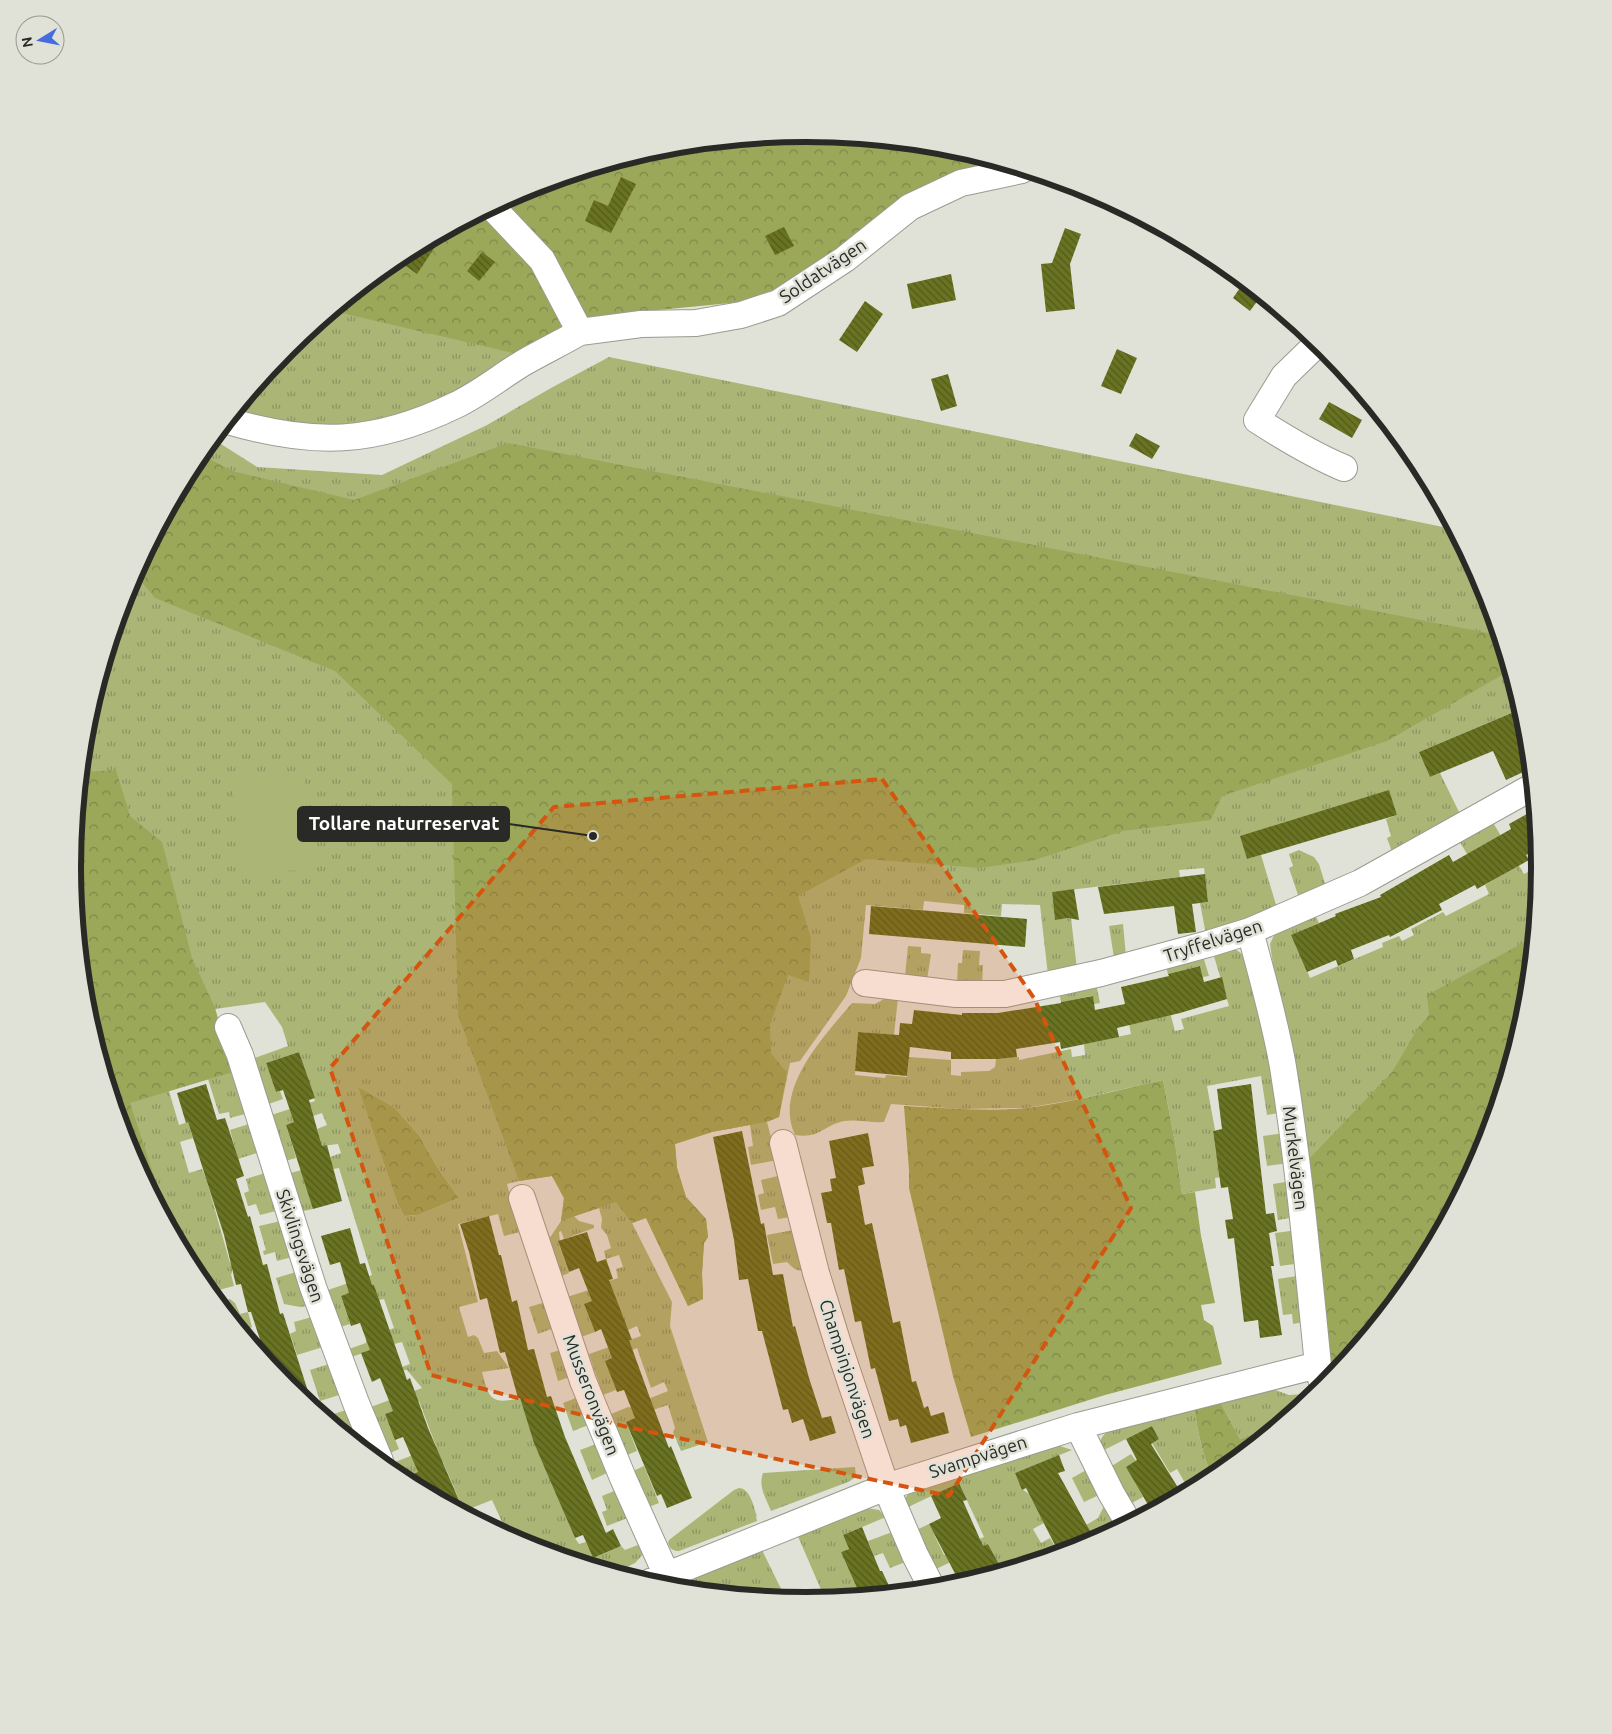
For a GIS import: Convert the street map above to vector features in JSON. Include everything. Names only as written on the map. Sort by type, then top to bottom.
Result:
[{"type":"street","name":"Soldatvägen","points":[[234,423],[254,429],[308,438],[330,439],[368,435],[425,419],[457,405],[523,363],[580,332],[641,324],[696,323],[741,314],[778,303],[845,259],[910,207],[961,183],[1011,172]]},
{"type":"street","points":[[497,212],[542,260],[580,332]]},
{"type":"street","points":[[1312,349],[1284,376],[1257,420],[1283,437],[1344,468]]},
{"type":"street","name":"Tryffelvägen","points":[[865,983],[956,994],[1006,994],[1101,973],[1208,944],[1250,931],[1360,883],[1527,790]]},
{"type":"street","name":"Murkelvägen","points":[[1250,931],[1275,1026],[1283,1067],[1320,1376]]},
{"type":"street","name":"Skivlingsvägen","points":[[228,1028],[240,1055],[315,1294],[375,1450]]},
{"type":"street","name":"Champinjonvägen","points":[[784,1143],[822,1293],[886,1487],[915,1555],[929,1581]]},
{"type":"street","name":"Musseronvägen","points":[[522,1198],[584,1381],[660,1577]]},
{"type":"street","name":"Svampvägen","points":[[668,1579],[886,1487],[1078,1426],[1320,1376]]},
{"type":"street","points":[[1078,1426],[1111,1493],[1125,1518]]},
{"type":"highlighted area","points":[[882,779],[1034,998],[1131,1208],[949,1496],[627,1427],[431,1375],[330,1068],[554,807]]},
{"type":"green space","points":[[806,142],[901,148],[980,164],[903,195],[844,250],[795,282],[741,302],[617,314],[517,354],[340,313],[403,264],[485,217],[529,197],[573,181],[618,167],[665,156],[711,148]]},
{"type":"green space","points":[[341,311],[516,353],[431,409],[353,430],[238,417],[261,389],[294,355]]},
{"type":"green space","points":[[609,357],[1446,528],[1476,590],[1506,679],[1514,712],[1419,752],[1430,777],[1440,773],[1460,814],[1392,852],[1387,838],[1391,836],[1386,819],[1397,815],[1389,791],[1241,836],[1247,859],[1261,855],[1277,908],[1206,935],[1200,903],[1208,902],[1204,868],[1179,870],[1180,877],[1052,892],[1055,919],[1071,918],[1077,969],[1048,975],[1040,905],[1002,904],[1001,916],[964,913],[964,905],[924,901],[923,910],[866,905],[861,958],[846,996],[800,1061],[790,1063],[779,1117],[767,1122],[777,1160],[751,1165],[748,1147],[753,1146],[750,1125],[712,1132],[675,1144],[677,1168],[686,1197],[706,1219],[708,1237],[704,1243],[703,1299],[688,1306],[646,1218],[632,1223],[672,1302],[670,1326],[708,1442],[681,1451],[673,1432],[675,1428],[668,1405],[647,1412],[643,1401],[668,1391],[664,1382],[651,1388],[637,1348],[606,1361],[616,1390],[603,1395],[589,1354],[641,1336],[637,1326],[628,1330],[584,1304],[595,1332],[581,1337],[567,1297],[618,1278],[616,1269],[623,1267],[619,1255],[606,1259],[604,1251],[611,1248],[607,1235],[601,1228],[602,1219],[599,1208],[574,1216],[579,1221],[594,1225],[594,1228],[564,1239],[561,1231],[559,1232],[560,1241],[558,1242],[569,1273],[559,1277],[547,1242],[561,1221],[564,1198],[552,1176],[507,1184],[520,1232],[504,1236],[498,1214],[458,1224],[478,1302],[459,1307],[468,1337],[474,1335],[478,1338],[484,1353],[497,1351],[509,1368],[482,1372],[489,1394],[497,1400],[503,1401],[520,1398],[536,1447],[575,1538],[579,1544],[586,1542],[593,1558],[621,1546],[625,1550],[643,1543],[646,1551],[635,1563],[624,1568],[573,1553],[504,1525],[492,1500],[470,1509],[461,1504],[443,1462],[411,1475],[393,1463],[436,1446],[419,1401],[385,1414],[399,1449],[386,1455],[368,1408],[422,1388],[407,1370],[404,1370],[402,1367],[410,1364],[402,1342],[394,1344],[393,1342],[349,1358],[346,1350],[366,1343],[366,1339],[394,1328],[384,1299],[379,1300],[374,1285],[341,1296],[350,1324],[337,1328],[325,1291],[372,1275],[339,1168],[333,1169],[313,1209],[299,1212],[287,1174],[331,1162],[330,1157],[341,1153],[338,1144],[322,1146],[317,1129],[327,1125],[322,1113],[286,1125],[296,1158],[281,1162],[268,1116],[315,1101],[299,1052],[266,1063],[276,1092],[280,1091],[283,1099],[263,1106],[249,1060],[288,1046],[282,1027],[265,1002],[215,1009],[245,1114],[230,1118],[229,1112],[219,1114],[208,1079],[169,1091],[179,1125],[188,1122],[193,1138],[180,1142],[189,1173],[202,1169],[230,1263],[232,1263],[231,1274],[234,1286],[218,1290],[178,1229],[156,1188],[136,1144],[106,1055],[87,962],[81,867],[83,820],[87,772],[106,679],[136,590],[156,546],[178,505],[219,443],[257,467],[382,475],[487,425]],"holes":[[[359,1088],[394,1107],[419,1135],[437,1167],[459,1198],[418,1215],[404,1216],[397,1202]]]},
{"type":"green space","points":[[508,443],[1492,634],[1504,674],[1387,741],[1222,796],[1211,820],[1123,831],[1035,860],[980,868],[866,859],[798,896],[811,938],[809,982],[788,975],[770,1025],[771,1053],[787,1071],[779,1117],[766,1122],[712,1132],[675,1144],[677,1168],[686,1197],[706,1219],[708,1237],[704,1243],[703,1299],[688,1306],[646,1218],[632,1223],[616,1202],[561,1221],[564,1198],[552,1176],[519,1181],[458,1015],[452,784],[335,671],[155,598],[140,580],[178,505],[207,458],[232,471],[354,500]]},
{"type":"green space","points":[[116,770],[130,816],[162,842],[192,958],[215,1008],[233,1072],[130,1103],[161,1197],[136,1144],[120,1100],[106,1055],[87,962],[81,867],[87,772]]},
{"type":"green space","points":[[303,772],[314,868],[243,876],[232,780]]},
{"type":"green space","points":[[1492,821],[1524,874],[1531,870],[1525,962],[1506,1055],[1476,1144],[1456,1188],[1434,1229],[1409,1270],[1381,1308],[1351,1345],[1332,1365],[1270,944],[1276,931],[1315,915],[1319,923],[1292,935],[1310,978],[1383,947],[1382,943],[1399,936],[1402,941],[1414,935],[1411,929],[1443,912],[1446,916],[1489,894],[1485,885],[1512,869],[1467,854],[1458,839]]},
{"type":"green space","points":[[1299,850],[1314,857],[1319,864],[1326,887],[1299,898],[1289,868],[1293,866],[1289,854]]},
{"type":"green space","points":[[1123,924],[1126,956],[1114,958],[1109,926]]},
{"type":"green space","points":[[1527,941],[1517,1008],[1506,1055],[1476,1144],[1456,1188],[1409,1270],[1351,1345],[1331,1365],[1325,1332],[1308,1160],[1392,1072],[1418,1028],[1429,1015],[1427,995]]},
{"type":"green space","points":[[908,946],[921,947],[921,953],[931,954],[927,980],[905,976]]},
{"type":"green space","points":[[1235,949],[1245,956],[1284,1112],[1267,1115],[1261,1076],[1207,1086],[1215,1130],[1213,1131],[1216,1153],[1234,1175],[1215,1178],[1216,1188],[1182,1194],[1175,1142],[1163,1080],[1079,1099],[1026,1108],[960,1109],[891,1104],[884,1122],[844,1121],[810,1135],[795,1135],[790,1117],[791,1099],[796,1081],[816,1047],[852,1003],[875,1004],[886,998],[898,998],[894,1035],[858,1032],[855,1075],[885,1078],[886,1075],[907,1077],[909,1057],[951,1060],[951,1075],[961,1076],[961,1072],[989,1071],[995,1067],[996,1059],[1019,1057],[1019,1060],[1071,1049],[1072,1057],[1085,1055],[1084,1044],[1131,1034],[1129,1024],[1170,1012],[1175,1031],[1184,1029],[1181,1019],[1229,1006],[1213,953]]},
{"type":"green space","points":[[963,950],[980,951],[979,965],[983,965],[982,984],[957,983],[958,963],[962,963]]},
{"type":"green space","points":[[1203,956],[1209,976],[1203,977],[1200,966],[1168,974],[1166,966]]},
{"type":"green space","points":[[1096,984],[1100,1003],[1094,1004],[1092,996],[1061,1002],[1059,992]]},
{"type":"green space","points":[[1163,1080],[1175,1142],[1182,1194],[1195,1192],[1201,1236],[1215,1303],[1201,1305],[1204,1320],[1213,1326],[1222,1364],[1105,1395],[971,1437],[953,1376],[909,1188],[904,1106],[981,1110],[1027,1108]]},
{"type":"green space","points":[[358,1087],[394,1107],[419,1135],[437,1167],[459,1198],[418,1215],[404,1216],[397,1202]]},
{"type":"green space","points":[[249,1124],[257,1153],[238,1159],[230,1130]]},
{"type":"green space","points":[[1285,1133],[1289,1163],[1267,1166],[1263,1136]]},
{"type":"green space","points":[[265,1173],[276,1211],[260,1215],[256,1204],[248,1206],[244,1193],[249,1191],[246,1179]]},
{"type":"green space","points":[[782,1175],[791,1217],[778,1219],[775,1207],[761,1210],[758,1195],[764,1193],[761,1180]]},
{"type":"green space","points":[[1291,1181],[1296,1217],[1278,1220],[1273,1184]]},
{"type":"green space","points":[[281,1221],[292,1257],[277,1261],[275,1252],[264,1255],[263,1251],[266,1250],[259,1226]]},
{"type":"green space","points":[[793,1230],[804,1270],[796,1270],[787,1262],[773,1264],[767,1235]]},
{"type":"green space","points":[[1298,1230],[1302,1263],[1280,1266],[1275,1233]]},
{"type":"green space","points":[[296,1272],[307,1306],[300,1307],[284,1304],[276,1278]]},
{"type":"green space","points":[[1303,1275],[1309,1321],[1293,1324],[1292,1314],[1283,1315],[1278,1279]]},
{"type":"green space","points":[[230,1299],[235,1303],[240,1314],[248,1312],[252,1327],[248,1329],[225,1300]]},
{"type":"green space","points":[[546,1302],[554,1328],[538,1334],[529,1307]]},
{"type":"green space","points":[[312,1317],[323,1347],[297,1355],[290,1334],[296,1331],[294,1322]]},
{"type":"green space","points":[[564,1349],[573,1376],[558,1381],[550,1353]]},
{"type":"green space","points":[[329,1364],[339,1395],[320,1401],[310,1370]]},
{"type":"green space","points":[[1267,1387],[1289,1395],[1303,1394],[1261,1431],[1240,1439],[1218,1398]]},
{"type":"green space","points":[[581,1396],[591,1424],[573,1431],[563,1403]]},
{"type":"green space","points":[[1218,1398],[1240,1439],[1261,1431],[1209,1470],[1203,1452],[1194,1408]]},
{"type":"green space","points":[[628,1407],[633,1408],[637,1418],[626,1422],[637,1451],[627,1455],[611,1414]]},
{"type":"green space","points":[[1194,1408],[1203,1452],[1209,1470],[1186,1484],[1177,1469],[1170,1473],[1152,1443],[1159,1439],[1152,1426],[1102,1451],[1101,1439],[1110,1430]]},
{"type":"green space","points":[[346,1410],[355,1434],[331,1415]]},
{"type":"green space","points":[[599,1443],[611,1471],[592,1480],[580,1450]]},
{"type":"green space","points":[[1057,1445],[1072,1450],[1015,1473],[1022,1489],[1029,1494],[1044,1523],[1033,1529],[1041,1543],[1050,1538],[1055,1547],[1000,1565],[988,1544],[932,1571],[914,1531],[929,1524],[944,1555],[984,1537],[959,1483],[906,1508],[905,1499],[910,1492]]},
{"type":"green space","points":[[1131,1454],[1136,1461],[1127,1467],[1143,1497],[1130,1504],[1110,1467]]},
{"type":"green space","points":[[644,1466],[659,1503],[649,1507],[633,1471]]},
{"type":"green space","points":[[855,1467],[856,1477],[848,1482],[771,1511],[761,1483],[763,1473]]},
{"type":"green space","points":[[1088,1469],[1101,1494],[1084,1502],[1072,1478]]},
{"type":"green space","points":[[739,1488],[746,1491],[749,1495],[757,1521],[679,1551],[671,1548],[668,1543],[669,1540]]},
{"type":"green space","points":[[619,1489],[630,1517],[607,1526],[602,1512],[607,1510],[602,1496]]},
{"type":"green space","points":[[1106,1502],[1117,1522],[1091,1533],[1086,1525],[1098,1518]]},
{"type":"green space","points":[[867,1508],[879,1510],[886,1517],[843,1535],[849,1549],[841,1552],[858,1590],[822,1591],[797,1534]]},
{"type":"green space","points":[[895,1531],[908,1561],[890,1568],[883,1553],[874,1556],[868,1541]]},
{"type":"green space","points":[[762,1550],[782,1591],[741,1589],[740,1586],[736,1588],[711,1586],[689,1582],[692,1578]]},
{"type":"building","points":[[621,177],[636,184],[611,233],[585,221],[594,200],[608,206]]},
{"type":"building","points":[[784,227],[794,246],[775,255],[765,236]]},
{"type":"building","points":[[1065,228],[1081,234],[1070,264],[1075,309],[1046,312],[1041,264],[1052,263]]},
{"type":"building","points":[[438,243],[417,274],[403,264]]},
{"type":"building","points":[[482,252],[495,262],[479,281],[467,271]]},
{"type":"building","points":[[951,274],[956,300],[912,309],[907,284]]},
{"type":"building","points":[[1240,287],[1258,301],[1250,311],[1233,298]]},
{"type":"building","points":[[865,301],[883,314],[857,352],[839,340]]},
{"type":"building","points":[[1117,349],[1137,358],[1121,394],[1101,386]]},
{"type":"building","points":[[948,374],[957,406],[941,411],[931,379]]},
{"type":"building","points":[[1329,402],[1362,420],[1352,438],[1319,419]]},
{"type":"building","points":[[1136,433],[1160,446],[1152,459],[1129,446]]},
{"type":"building","points":[[1514,712],[1525,771],[1506,780],[1493,751],[1430,777],[1419,752]]},
{"type":"building","points":[[1389,790],[1397,815],[1247,859],[1240,836]]},
{"type":"building","points":[[1528,813],[1530,853],[1526,855],[1529,860],[1477,889],[1475,885],[1439,904],[1442,910],[1390,937],[1389,935],[1351,950],[1354,959],[1338,966],[1336,960],[1307,972],[1291,935],[1336,916],[1335,914],[1381,897],[1380,895],[1449,855],[1453,862],[1511,829],[1509,824]]},
{"type":"building","points":[[1205,874],[1208,902],[1192,904],[1196,932],[1178,934],[1174,906],[1104,914],[1098,887]]},
{"type":"building","points":[[1074,889],[1079,920],[1068,918],[1055,920],[1052,892]]},
{"type":"building","points":[[871,906],[1027,919],[1025,947],[869,934]]},
{"type":"building","points":[[1200,966],[1204,982],[1222,977],[1227,999],[1180,1013],[1117,1028],[1119,1037],[1061,1049],[1060,1042],[1016,1049],[1017,1057],[998,1059],[951,1059],[951,1052],[910,1047],[907,1076],[855,1071],[858,1032],[899,1035],[900,1023],[912,1024],[914,1010],[962,1015],[962,1013],[998,1013],[1093,996],[1095,1010],[1125,1004],[1121,987],[1169,976],[1168,974]]},
{"type":"building","points":[[299,1052],[315,1098],[309,1100],[317,1129],[322,1146],[327,1145],[342,1201],[313,1209],[286,1125],[294,1122],[283,1090],[276,1092],[266,1063]]},
{"type":"building","points":[[206,1084],[217,1120],[225,1118],[244,1176],[236,1179],[248,1217],[250,1216],[263,1265],[267,1264],[280,1314],[283,1313],[309,1393],[262,1346],[251,1312],[248,1312],[241,1284],[236,1285],[224,1235],[177,1093]]},
{"type":"building","points":[[1251,1084],[1266,1214],[1274,1213],[1277,1231],[1269,1233],[1274,1266],[1271,1266],[1282,1335],[1260,1338],[1258,1320],[1244,1322],[1234,1238],[1228,1239],[1225,1220],[1233,1219],[1228,1187],[1221,1188],[1213,1131],[1222,1129],[1217,1089]]},
{"type":"building","points":[[742,1131],[761,1224],[764,1223],[773,1275],[783,1274],[793,1327],[795,1326],[822,1418],[831,1416],[836,1433],[810,1441],[803,1419],[792,1423],[788,1409],[783,1410],[762,1331],[758,1331],[748,1279],[739,1280],[734,1240],[713,1137]]},
{"type":"building","points":[[868,1133],[874,1166],[862,1168],[865,1184],[858,1186],[865,1225],[872,1223],[893,1323],[900,1321],[912,1382],[916,1381],[924,1408],[928,1406],[931,1416],[944,1412],[949,1433],[911,1443],[906,1425],[900,1427],[898,1419],[889,1421],[875,1368],[871,1369],[861,1321],[855,1322],[844,1269],[839,1270],[831,1223],[827,1223],[821,1193],[832,1191],[830,1179],[836,1178],[829,1141]]},
{"type":"building","points":[[489,1216],[499,1255],[501,1255],[512,1302],[517,1300],[528,1350],[534,1349],[547,1397],[551,1396],[565,1437],[606,1533],[613,1529],[621,1546],[593,1558],[583,1535],[575,1538],[534,1443],[520,1398],[518,1398],[505,1352],[500,1353],[487,1298],[480,1300],[469,1252],[460,1224]]},
{"type":"building","points":[[350,1228],[360,1264],[365,1263],[407,1380],[410,1378],[428,1428],[461,1504],[411,1475],[418,1472],[403,1437],[395,1440],[385,1414],[393,1411],[380,1378],[372,1382],[361,1353],[370,1350],[360,1323],[351,1326],[341,1296],[349,1293],[340,1262],[330,1265],[321,1236]]},
{"type":"building","points":[[587,1232],[597,1262],[606,1259],[613,1279],[609,1280],[632,1340],[629,1340],[669,1448],[671,1446],[692,1498],[667,1508],[661,1494],[657,1496],[626,1422],[635,1418],[624,1390],[617,1392],[605,1361],[612,1358],[601,1329],[595,1332],[584,1304],[592,1301],[579,1268],[569,1272],[558,1241]]},
{"type":"building","points":[[1152,1426],[1159,1439],[1151,1444],[1179,1489],[1148,1506],[1126,1467],[1137,1460],[1126,1439]]},
{"type":"building","points":[[1059,1455],[1065,1471],[1058,1473],[1091,1533],[1056,1547],[1026,1488],[1022,1490],[1015,1473]]},
{"type":"building","points":[[959,1483],[967,1500],[963,1501],[983,1546],[988,1544],[1000,1565],[956,1576],[929,1524],[941,1518],[931,1496]]},
{"type":"building","points":[[862,1527],[880,1571],[882,1571],[890,1587],[858,1590],[841,1552],[849,1549],[843,1535]]},
{"type":"place","name":"Tollare naturreservat","points":[[593,836]]}]
